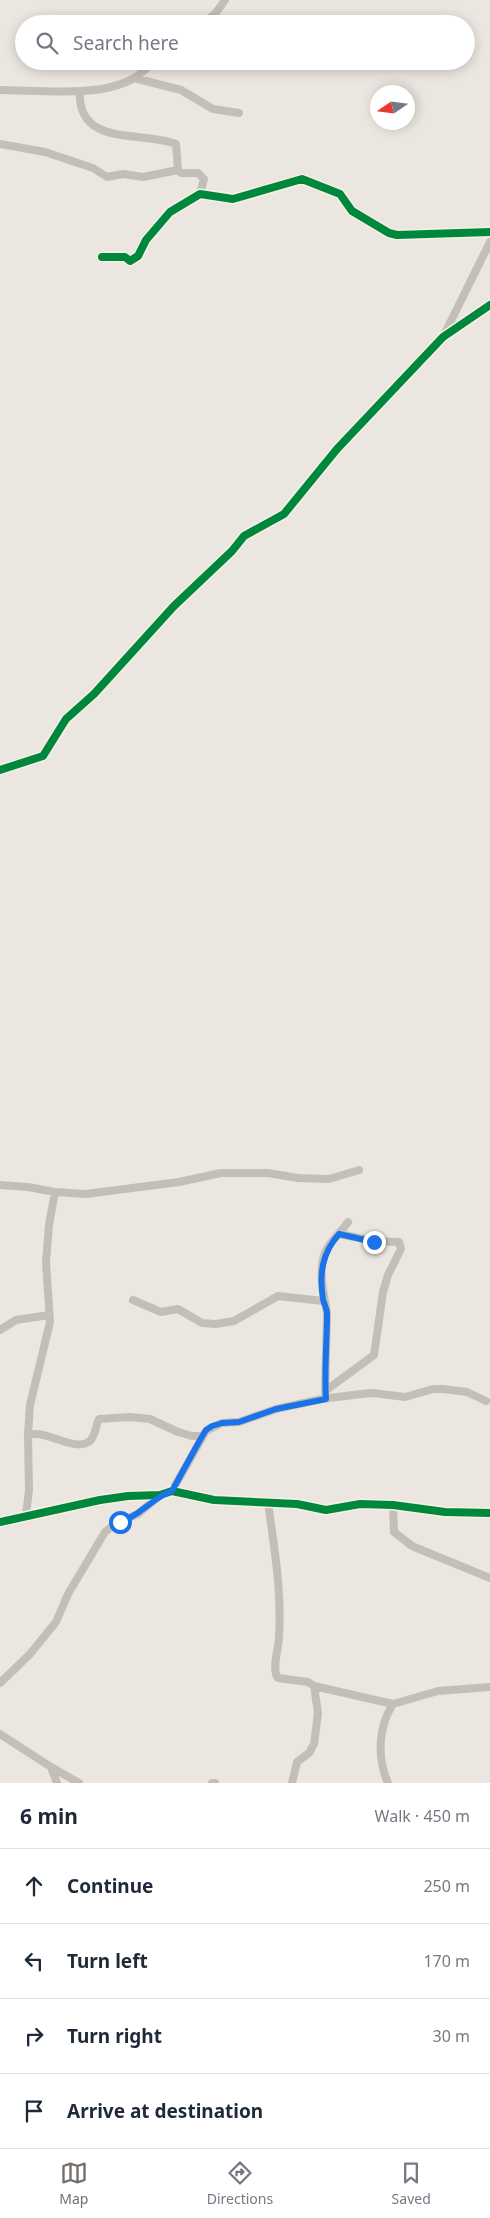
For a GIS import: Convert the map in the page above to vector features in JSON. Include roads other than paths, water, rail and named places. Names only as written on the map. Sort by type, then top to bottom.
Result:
[{"type":"street","points":[[214,15],[225,0]]},
{"type":"street","points":[[0,90],[80,91],[103,89],[134,78],[144,70]]},
{"type":"street","points":[[134,78],[181,90],[213,108],[239,113]]},
{"type":"street","points":[[80,91],[81,110],[84,117],[103,130],[118,136],[162,140],[176,144],[178,170]]},
{"type":"street","points":[[0,144],[45,152],[93,168],[107,178],[123,174],[143,177],[178,170],[181,173],[194,173],[202,176],[204,184],[200,194],[170,212],[146,240],[134,260],[130,261],[125,257],[102,257]]},
{"type":"street","points":[[200,194],[233,199],[296,180],[308,180],[340,194],[352,211],[389,233],[397,235],[490,232]]},
{"type":"street","points":[[443,337],[490,242]]},
{"type":"street","points":[[0,770],[31,762],[43,756],[66,719],[94,694],[174,606],[232,551],[244,536],[277,520],[290,508],[337,449],[443,337],[490,304]]},
{"type":"street","points":[[0,1185],[28,1187],[55,1192],[106,1193],[124,1188],[179,1182],[222,1173],[268,1173],[298,1178],[329,1179],[359,1170]]},
{"type":"street","points":[[26,1516],[30,1405],[48,1334],[49,1315],[46,1262],[49,1225],[55,1192]]},
{"type":"street","points":[[325,1395],[327,1313],[323,1301],[322,1266],[327,1249],[348,1222]]},
{"type":"street","points":[[325,1395],[374,1355],[383,1292],[388,1275],[401,1249],[399,1242],[374,1242],[339,1234]]},
{"type":"street","points":[[133,1300],[161,1312],[178,1309],[202,1323],[216,1324],[234,1321],[278,1296],[323,1301]]},
{"type":"street","points":[[0,1330],[16,1320],[49,1315]]},
{"type":"street","points":[[172,1491],[202,1436],[212,1426],[222,1423],[239,1422],[325,1395],[373,1393],[405,1397],[433,1389],[443,1389],[467,1392],[486,1401]]},
{"type":"street","points":[[28,1435],[40,1433],[63,1442],[84,1444],[92,1439],[98,1419],[130,1417],[150,1419],[192,1436],[202,1436]]},
{"type":"street","points":[[0,1522],[100,1500],[135,1495],[160,1495],[172,1491],[214,1500],[296,1504],[326,1510],[360,1504],[393,1505],[445,1512],[490,1512]]},
{"type":"street","points":[[0,1683],[30,1654],[56,1622],[68,1594],[105,1532],[116,1523],[138,1514],[160,1495]]},
{"type":"street","points":[[268,1502],[278,1574],[280,1637],[275,1673],[278,1678],[308,1682],[314,1686],[390,1704],[438,1690],[490,1688]]},
{"type":"street","points":[[393,1505],[394,1532],[412,1546],[441,1556],[490,1578]]},
{"type":"street","points":[[292,1783],[297,1762],[309,1753],[314,1744],[318,1713],[314,1686]]},
{"type":"street","points":[[388,1783],[380,1757],[386,1714],[390,1704]]},
{"type":"street","points":[[0,1734],[74,1782]]},
{"type":"street","points":[[51,1767],[57,1783]]}]
